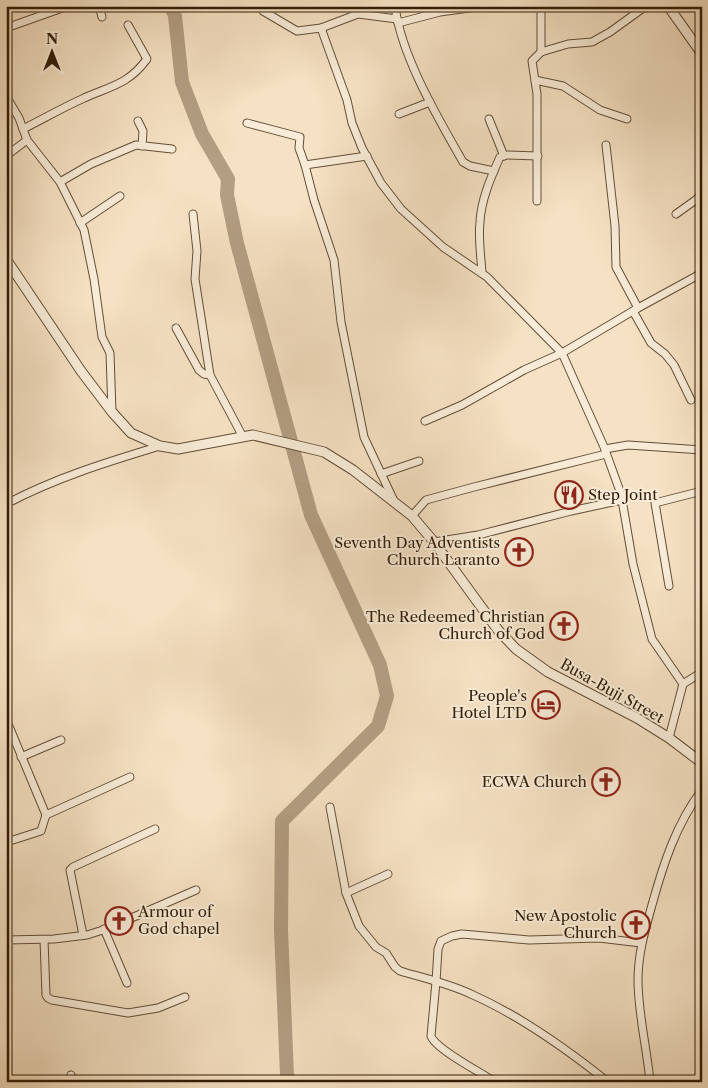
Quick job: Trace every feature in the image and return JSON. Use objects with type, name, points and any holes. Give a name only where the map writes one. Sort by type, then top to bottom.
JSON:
[{"type":"street","points":[[99,6],[102,17]]},
{"type":"street","points":[[260,6],[263,11],[298,31],[321,28],[358,14],[397,21],[440,12],[484,6]]},
{"type":"street","points":[[395,6],[397,21],[409,55],[430,102],[463,162],[470,166],[494,171]]},
{"type":"street","points":[[541,6],[541,52]]},
{"type":"street","points":[[537,201],[537,94],[532,61],[541,52],[568,44],[592,42],[610,32],[646,6]]},
{"type":"street","points":[[668,6],[702,54]]},
{"type":"street","points":[[6,28],[65,7]]},
{"type":"street","points":[[23,130],[83,98],[110,89],[137,73],[148,59],[128,25]]},
{"type":"street","points":[[321,28],[348,100],[352,123],[366,156],[381,183],[401,209],[443,247],[482,274],[562,352],[606,452],[622,500],[632,564],[652,639],[683,684]]},
{"type":"street","points":[[535,80],[563,86],[600,110],[627,119]]},
{"type":"street","points":[[6,96],[19,118],[27,140],[60,182],[84,230],[94,279],[102,337],[110,353],[112,412]]},
{"type":"street","points":[[399,114],[430,102]]},
{"type":"street","points":[[489,119],[504,156]]},
{"type":"street","points":[[138,121],[143,131],[142,146]]},
{"type":"street","points":[[247,123],[300,137],[299,148],[334,260],[341,322],[364,437],[394,501]]},
{"type":"street","points":[[6,156],[27,140]]},
{"type":"street","points":[[60,182],[136,145],[172,149]]},
{"type":"street","points":[[606,146],[615,226],[616,267],[652,343],[674,365],[691,400]]},
{"type":"street","points":[[482,274],[479,223],[481,208],[500,157],[507,155],[538,156]]},
{"type":"street","points":[[305,165],[366,156]]},
{"type":"street","points":[[676,214],[697,199],[702,192]]},
{"type":"street","points":[[80,223],[120,196]]},
{"type":"street","points":[[697,199],[702,210]]},
{"type":"street","points":[[193,214],[197,251],[195,279],[210,375],[243,437]]},
{"type":"street","name":"Busa-Buji Street","points":[[6,260],[81,371],[112,412],[131,433],[160,446],[185,448],[253,435],[324,452],[353,470],[412,516],[434,542],[492,623],[516,649],[548,672],[637,718],[669,738],[702,763]]},
{"type":"street","points":[[425,421],[462,405],[524,370],[562,352],[702,273]]},
{"type":"street","points":[[176,328],[199,370],[204,374],[210,375]]},
{"type":"street","points":[[412,516],[426,500],[606,452],[628,444],[702,450]]},
{"type":"street","points":[[6,504],[27,493],[83,470],[160,446]]},
{"type":"street","points":[[381,474],[419,461]]},
{"type":"street","points":[[669,586],[655,503],[702,491]]},
{"type":"street","points":[[434,542],[478,535],[622,500]]},
{"type":"street","points":[[669,738],[683,684],[702,672]]},
{"type":"street","points":[[6,719],[46,815],[41,831],[13,840]]},
{"type":"street","points":[[21,757],[61,740]]},
{"type":"street","points":[[46,815],[130,777]]},
{"type":"street","points":[[650,1082],[638,990],[638,963],[641,943],[667,856],[688,811],[702,790]]},
{"type":"street","points":[[330,807],[346,893],[359,926],[376,947],[386,953],[400,972],[473,994],[530,1026],[583,1062],[608,1082]]},
{"type":"street","points":[[83,935],[70,870],[155,829]]},
{"type":"street","points":[[346,893],[388,874]]},
{"type":"street","points":[[6,940],[44,940],[83,935],[104,929],[196,890]]},
{"type":"street","points":[[104,929],[127,983]]},
{"type":"street","points":[[495,1082],[447,1053],[432,1040],[438,949],[441,941],[462,934],[529,940],[599,938],[641,943]]},
{"type":"street","points":[[44,940],[46,995],[52,1000],[128,1013],[158,1008],[186,997]]},
{"type":"waterway","points":[[171,6],[175,16],[182,82],[202,134],[228,179],[227,195],[237,243],[311,515],[380,665],[387,696],[378,726],[282,821],[281,930],[287,1075],[290,1082]]},
{"type":"place","name":"Step Joint","points":[[569,495]]},
{"type":"place","name":"Seventh Day Adventists Church Laranto","points":[[519,552]]},
{"type":"place","name":"The Redeemed Christian Church of God","points":[[564,626]]},
{"type":"place","name":"People's Hotel LTD","points":[[546,705]]},
{"type":"place","name":"ECWA Church","points":[[606,782]]},
{"type":"place","name":"Armour of God chapel","points":[[119,921]]},
{"type":"place","name":"New Apostolic Church","points":[[636,925]]}]
